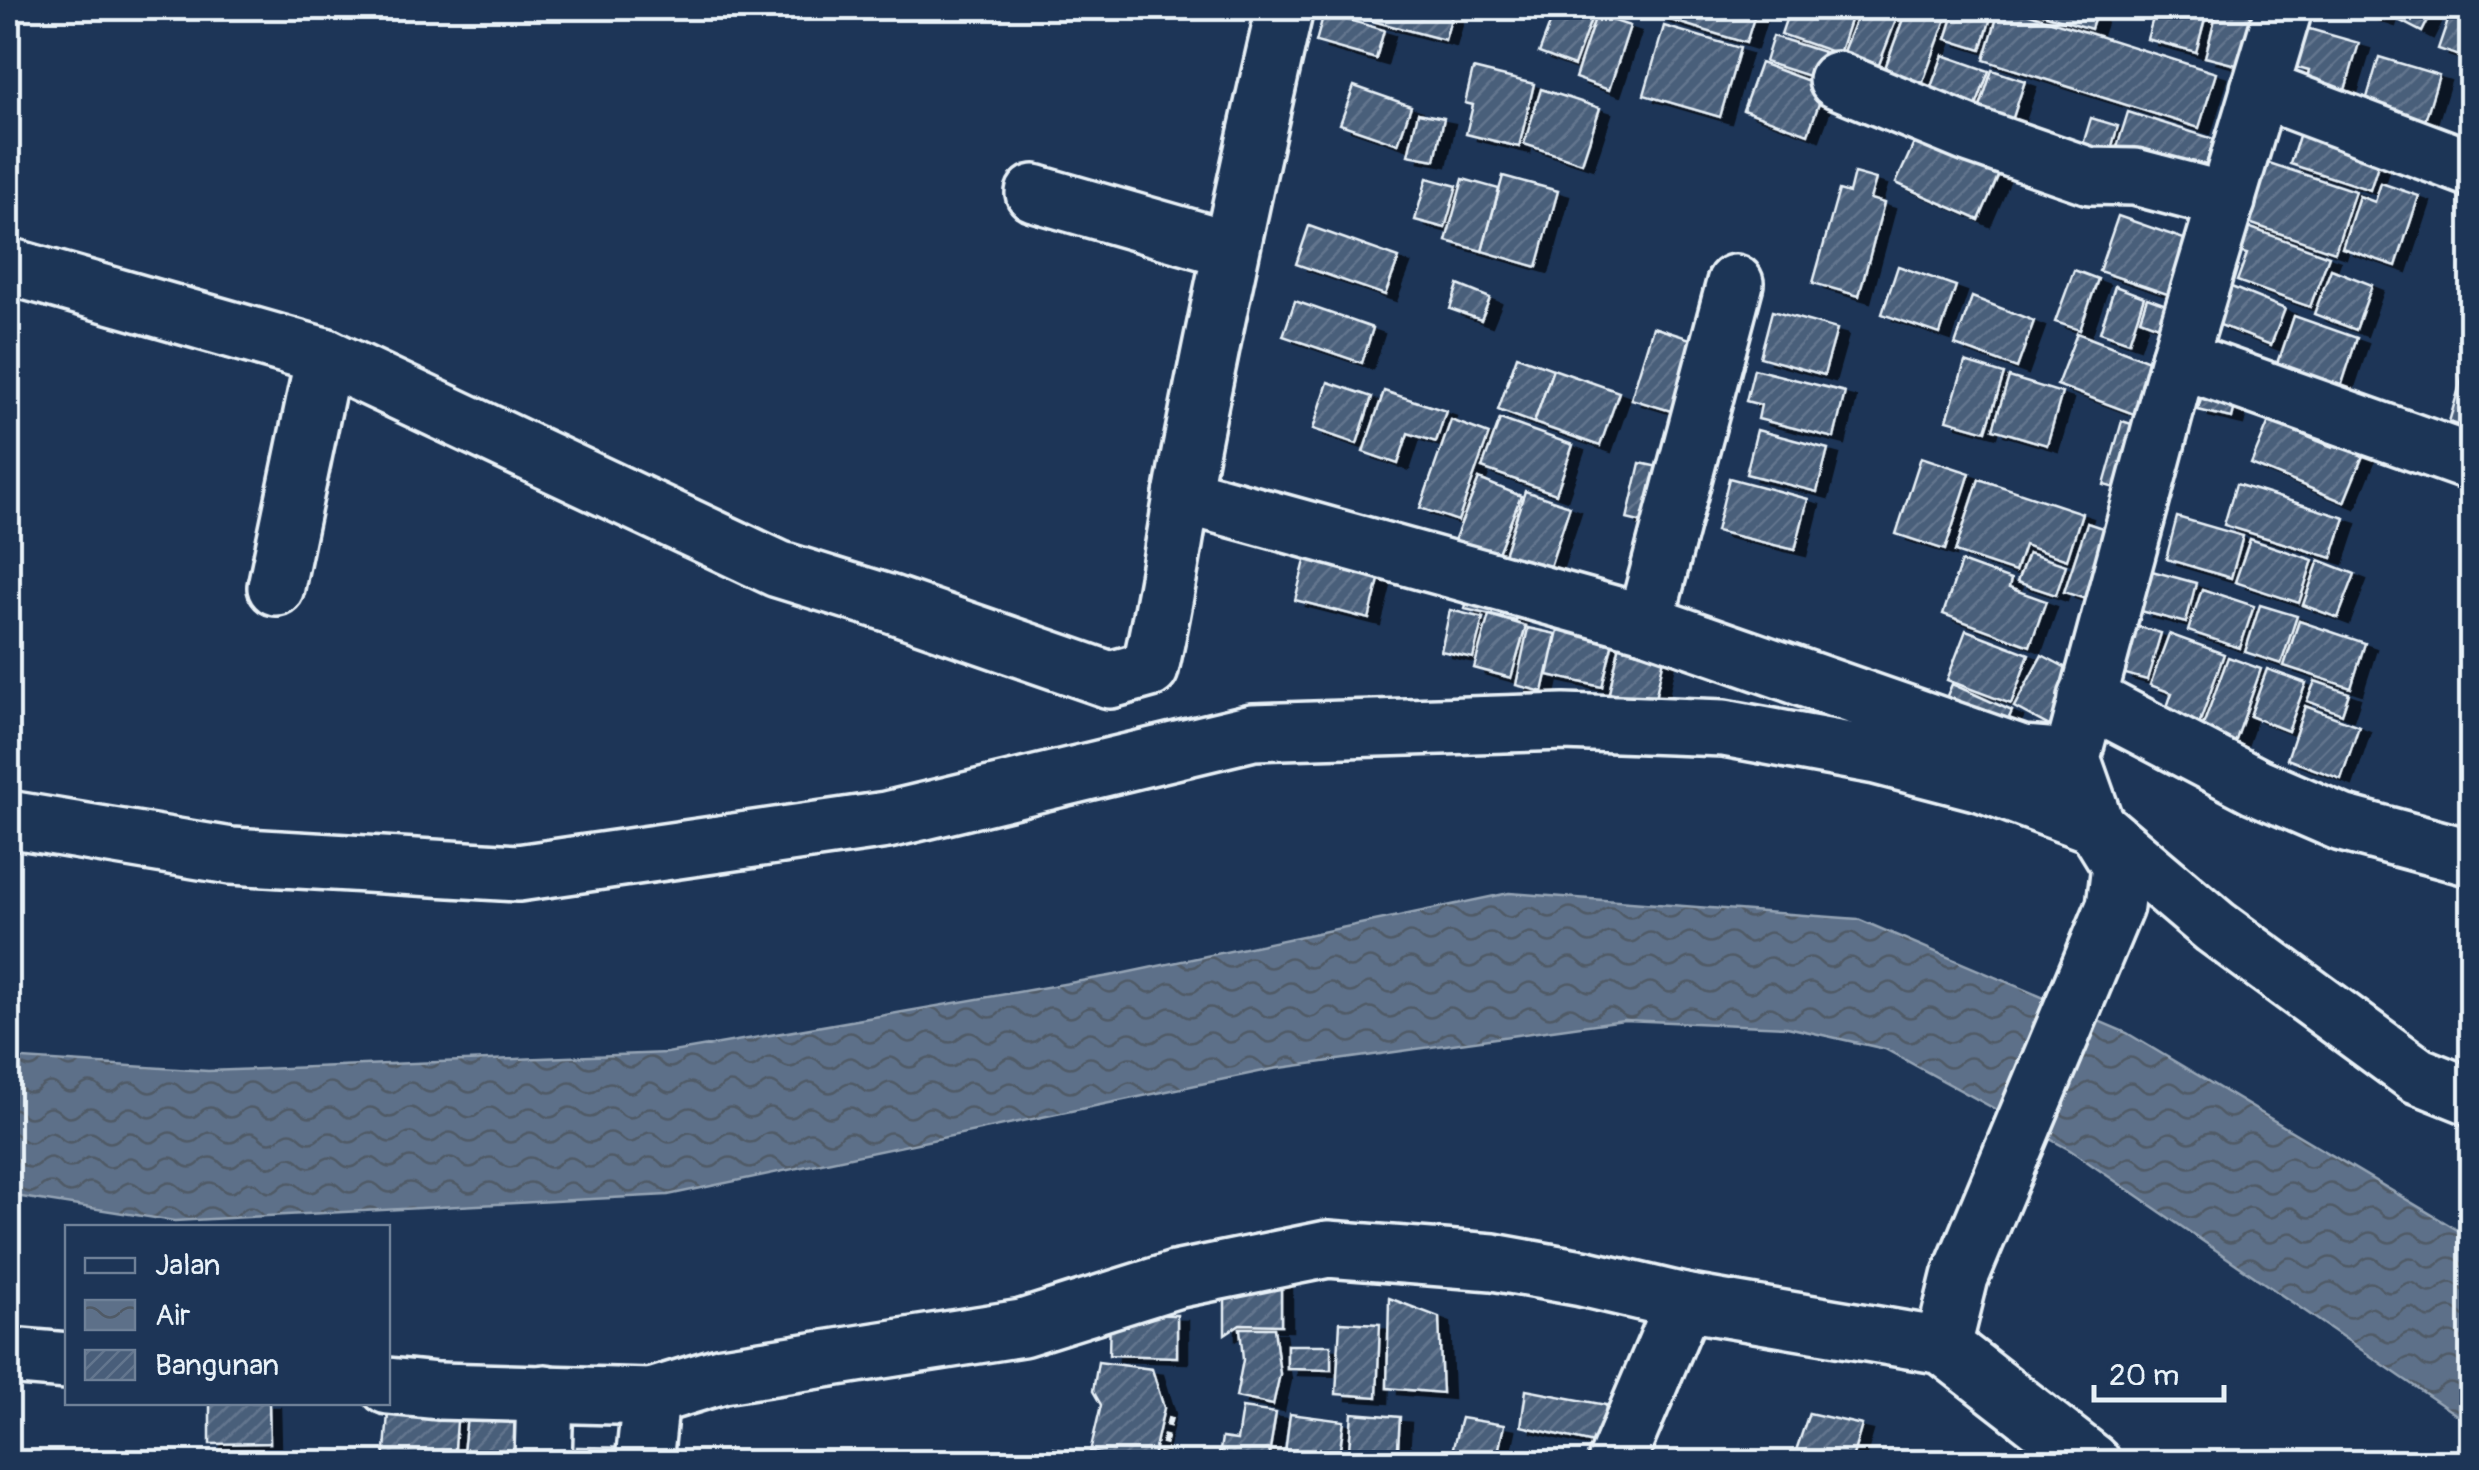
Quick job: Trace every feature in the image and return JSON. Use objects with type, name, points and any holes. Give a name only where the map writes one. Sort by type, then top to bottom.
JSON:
[{"type":"street","points":[[8,266],[324,356],[778,568],[1110,680],[1150,669],[1230,249],[1285,8]]},
{"type":"street","points":[[1943,1346],[1960,1278],[2115,906],[2120,865],[2096,826],[2072,758],[2180,360],[2284,8]]},
{"type":"street","points":[[1837,80],[1971,135],[2090,176],[2135,177],[2227,200]]},
{"type":"street","points":[[2259,89],[2472,169]]},
{"type":"street","points":[[1034,193],[1230,249]]},
{"type":"street","points":[[1646,624],[1736,283]]},
{"type":"street","points":[[276,587],[324,356]]},
{"type":"street","points":[[2180,360],[2472,463]]},
{"type":"street","points":[[1182,495],[1646,624],[2022,754],[2072,758]]},
{"type":"street","points":[[2087,698],[2256,786],[2342,823],[2472,858]]},
{"type":"street","points":[[8,819],[231,856],[518,873],[887,820],[1253,732],[1564,722],[1724,728],[1876,756],[1984,784],[2096,826],[2215,927],[2416,1076],[2472,1097]]},
{"type":"street","points":[[390,1386],[651,1397],[724,1375],[1022,1328],[1175,1280],[1328,1249],[1492,1262],[1684,1302],[1943,1346],[2092,1462]]},
{"type":"street","points":[[1616,1462],[1684,1302]]},
{"type":"street","points":[[8,1357],[65,1361]]},
{"type":"street","points":[[543,1462],[545,1393]]},
{"type":"street","points":[[644,1462],[651,1397]]},
{"type":"path","points":[[1159,1462],[1172,1410]]},
{"type":"water","points":[[1509,893],[1858,919],[2127,1033],[2471,1238],[2471,1425],[2070,1150],[1885,1049],[1787,1027],[1624,1020],[1273,1069],[668,1195],[174,1221],[8,1195],[8,1058],[208,1071],[667,1053],[1115,975]]},
{"type":"building","points":[[1368,8],[1454,8],[1445,40],[1365,19]]},
{"type":"building","points":[[1556,8],[1594,11],[1574,66],[1539,53]]},
{"type":"building","points":[[1660,8],[1757,8],[1746,43],[1657,16]]},
{"type":"building","points":[[1790,8],[1854,8],[1839,54],[1781,34]]},
{"type":"building","points":[[1860,8],[1900,10],[1875,75],[1839,62]]},
{"type":"building","points":[[1907,8],[1946,19],[1919,93],[1881,79]]},
{"type":"building","points":[[1956,8],[1994,8],[1981,50],[1946,39]]},
{"type":"building","points":[[2000,8],[2216,73],[2199,128],[1984,60]]},
{"type":"building","points":[[2024,8],[2098,8],[2091,29]]},
{"type":"building","points":[[2156,8],[2208,8],[2196,52],[2147,39]]},
{"type":"building","points":[[2218,8],[2265,8],[2248,68],[2205,57]]},
{"type":"building","points":[[2348,8],[2388,8],[2384,20]]},
{"type":"building","points":[[2393,8],[2434,8],[2422,32],[2389,15]]},
{"type":"building","points":[[2452,8],[2472,8],[2472,60],[2438,49]]},
{"type":"building","points":[[1324,13],[1384,30],[1376,59],[1316,42]]},
{"type":"building","points":[[1596,15],[1630,26],[1609,90],[1575,78]]},
{"type":"building","points":[[1664,26],[1740,48],[1720,117],[1644,95]]},
{"type":"building","points":[[2306,28],[2359,43],[2342,100],[2304,90],[2309,71],[2294,67]]},
{"type":"building","points":[[1773,36],[1833,55],[1824,81],[1765,62]]},
{"type":"building","points":[[1943,55],[1989,71],[1971,120],[1925,103]]},
{"type":"building","points":[[2379,57],[2439,75],[2420,137],[2361,118]]},
{"type":"building","points":[[1760,63],[1825,87],[1808,134],[1743,110]]},
{"type":"building","points":[[1473,69],[1534,84],[1519,147],[1466,134],[1473,105],[1465,103]]},
{"type":"building","points":[[1992,70],[2025,81],[2008,133],[1975,123]]},
{"type":"building","points":[[1354,86],[1411,106],[1398,144],[1340,124]]},
{"type":"building","points":[[1541,89],[1600,108],[1582,163],[1524,144]]},
{"type":"building","points":[[2472,100],[2472,151],[2455,145]]},
{"type":"building","points":[[2128,112],[2214,139],[2200,184],[2114,157]]},
{"type":"building","points":[[1418,113],[1444,118],[1435,160],[1408,155]]},
{"type":"building","points":[[2305,117],[2385,143],[2370,190],[2290,164]]},
{"type":"building","points":[[2091,118],[2118,126],[2108,159],[2081,151]]},
{"type":"building","points":[[1921,128],[1953,154],[1999,174],[1979,220],[1896,183]]},
{"type":"building","points":[[2266,162],[2355,191],[2335,252],[2246,222]]},
{"type":"building","points":[[1854,173],[1876,179],[1870,199],[1884,203],[1859,296],[1813,283],[1839,190],[1849,193]]},
{"type":"building","points":[[1503,176],[1558,191],[1537,267],[1482,251]]},
{"type":"building","points":[[1427,178],[1457,186],[1445,228],[1415,220]]},
{"type":"building","points":[[1463,179],[1499,189],[1482,251],[1446,241]]},
{"type":"building","points":[[2381,183],[2419,196],[2396,266],[2342,248],[2359,196],[2375,202]]},
{"type":"building","points":[[2118,216],[2201,245],[2182,299],[2099,271]]},
{"type":"building","points":[[1309,226],[1399,258],[1385,295],[1296,264]]},
{"type":"building","points":[[2248,227],[2329,256],[2310,307],[2237,281],[2247,254],[2239,252]]},
{"type":"building","points":[[1898,266],[1956,286],[1940,334],[1882,314]]},
{"type":"building","points":[[2331,269],[2372,285],[2356,330],[2314,314]]},
{"type":"building","points":[[2074,270],[2098,279],[2080,330],[2055,322]]},
{"type":"building","points":[[1458,285],[1490,298],[1481,320],[1450,309]]},
{"type":"building","points":[[2115,286],[2144,297],[2129,342],[2100,332]]},
{"type":"building","points":[[2229,286],[2285,309],[2271,345],[2215,323]]},
{"type":"building","points":[[1972,297],[2034,321],[2017,368],[1955,345]]},
{"type":"building","points":[[2147,298],[2180,310],[2172,331],[2140,319]]},
{"type":"building","points":[[1295,301],[1373,328],[1362,363],[1283,336]]},
{"type":"building","points":[[1772,311],[1837,329],[1824,375],[1760,357]]},
{"type":"building","points":[[2294,316],[2357,338],[2340,390],[2276,369]]},
{"type":"building","points":[[1653,327],[1703,343],[1681,414],[1631,399]]},
{"type":"building","points":[[2077,333],[2167,368],[2147,419],[2057,385]]},
{"type":"building","points":[[1517,356],[1553,369],[1534,423],[1498,410]]},
{"type":"building","points":[[1965,362],[2004,374],[1986,431],[1947,420]]},
{"type":"building","points":[[1553,369],[1619,392],[1600,446],[1534,423]]},
{"type":"building","points":[[1754,369],[1845,392],[1834,438],[1758,419],[1761,405],[1746,401]]},
{"type":"building","points":[[2464,371],[2472,373],[2472,429],[2449,422]]},
{"type":"building","points":[[2009,377],[2062,393],[2047,445],[1993,429]]},
{"type":"building","points":[[1328,382],[1372,397],[1357,444],[1313,429]]},
{"type":"building","points":[[2204,386],[2238,394],[2232,418],[2198,410]]},
{"type":"building","points":[[1384,391],[1446,411],[1436,442],[1408,433],[1398,464],[1363,452]]},
{"type":"building","points":[[1500,419],[1573,445],[1556,494],[1482,468]]},
{"type":"building","points":[[1451,420],[1489,434],[1458,521],[1420,508]]},
{"type":"building","points":[[2122,421],[2154,431],[2136,494],[2104,485]]},
{"type":"building","points":[[2269,421],[2333,447],[2340,429],[2369,441],[2344,502],[2251,464]]},
{"type":"building","points":[[1757,430],[1828,449],[1817,492],[1746,474]]},
{"type":"building","points":[[1921,457],[1970,473],[1945,550],[1896,534]]},
{"type":"building","points":[[1640,463],[1677,471],[1664,528],[1627,519]]},
{"type":"building","points":[[1729,478],[1808,499],[1795,550],[1716,531]]},
{"type":"building","points":[[1479,479],[1521,496],[1495,560],[1453,543]]},
{"type":"building","points":[[1979,479],[2082,513],[2067,560],[2024,545],[2015,572],[1955,552]]},
{"type":"building","points":[[2236,484],[2345,518],[2332,558],[2224,525]]},
{"type":"building","points":[[1525,491],[1570,506],[1544,585],[1499,570]]},
{"type":"building","points":[[2177,517],[2243,536],[2231,578],[2166,559]]},
{"type":"building","points":[[2087,523],[2127,536],[2104,605],[2064,592]]},
{"type":"building","points":[[2250,539],[2313,560],[2299,603],[2235,582]]},
{"type":"building","points":[[1308,549],[1382,568],[1369,619],[1295,600]]},
{"type":"building","points":[[2028,553],[2066,565],[2056,595],[2017,582]]},
{"type":"building","points":[[2319,560],[2355,574],[2338,618],[2303,605]]},
{"type":"building","points":[[1961,562],[2011,580],[2009,588],[2046,601],[2030,646],[1943,614]]},
{"type":"building","points":[[2152,571],[2196,583],[2186,623],[2141,611]]},
{"type":"building","points":[[2202,589],[2254,606],[2240,648],[2188,631]]},
{"type":"building","points":[[1469,590],[1520,602],[1516,621],[1465,609]]},
{"type":"building","points":[[2260,605],[2297,616],[2281,664],[2245,652]]},
{"type":"building","points":[[1450,610],[1483,618],[1473,658],[1441,651]]},
{"type":"building","points":[[1489,615],[1526,626],[1511,678],[1474,668]]},
{"type":"building","points":[[1560,621],[1615,633],[1602,687],[1548,675]]},
{"type":"building","points":[[2299,621],[2365,643],[2351,688],[2284,666]]},
{"type":"building","points":[[2136,626],[2161,633],[2147,680],[2122,673]]},
{"type":"building","points":[[1528,628],[1556,634],[1543,692],[1516,685]]},
{"type":"building","points":[[1966,630],[2029,654],[2011,704],[1947,680]]},
{"type":"building","points":[[2169,634],[2224,654],[2197,730],[2163,718],[2172,693],[2150,685]]},
{"type":"building","points":[[1622,635],[1667,645],[1654,703],[1609,693]]},
{"type":"building","points":[[2042,655],[2087,679],[2059,731],[2014,707]]},
{"type":"building","points":[[2228,657],[2261,669],[2235,743],[2201,731]]},
{"type":"building","points":[[2267,669],[2306,683],[2288,731],[2250,716]]},
{"type":"building","points":[[2315,681],[2349,693],[2342,714],[2307,701]]},
{"type":"building","points":[[1952,684],[2012,711],[2001,736],[1941,710]]},
{"type":"building","points":[[2305,706],[2359,726],[2341,779],[2287,759]]},
{"type":"building","points":[[1225,1281],[1281,1282],[1281,1325],[1240,1324],[1225,1334]]},
{"type":"building","points":[[1389,1298],[1439,1317],[1442,1393],[1387,1388]]},
{"type":"building","points":[[1110,1314],[1177,1315],[1177,1357],[1109,1355]]},
{"type":"building","points":[[1340,1322],[1380,1324],[1377,1397],[1336,1394]]},
{"type":"building","points":[[1240,1328],[1274,1328],[1280,1374],[1273,1405],[1236,1397],[1243,1360]]},
{"type":"building","points":[[1287,1345],[1331,1345],[1331,1370],[1287,1369]]},
{"type":"building","points":[[1098,1362],[1152,1369],[1164,1408],[1152,1462],[1090,1452],[1101,1405],[1093,1391]]},
{"type":"building","points":[[1526,1390],[1606,1405],[1602,1445],[1521,1426]]},
{"type":"building","points":[[390,1402],[458,1408],[454,1462],[384,1462]]},
{"type":"building","points":[[210,1405],[269,1405],[270,1443],[210,1444]]},
{"type":"building","points":[[468,1407],[538,1413],[534,1462],[462,1462]]},
{"type":"building","points":[[1242,1408],[1276,1413],[1269,1455],[1278,1456],[1277,1462],[1218,1462],[1222,1438],[1237,1440]]},
{"type":"building","points":[[1352,1413],[1400,1417],[1397,1462],[1348,1462]]},
{"type":"building","points":[[1809,1413],[1862,1425],[1851,1462],[1792,1462]]},
{"type":"building","points":[[1290,1414],[1344,1421],[1338,1462],[1284,1460]]},
{"type":"building","points":[[1461,1418],[1504,1425],[1496,1462],[1449,1462]]},
{"type":"building","points":[[577,1447],[641,1448],[640,1462],[577,1462]]},
{"type":"building","points":[[1053,1448],[1120,1462],[1050,1462]]},
{"type":"building","points":[[1679,1450],[1718,1462],[1673,1462]]}]
